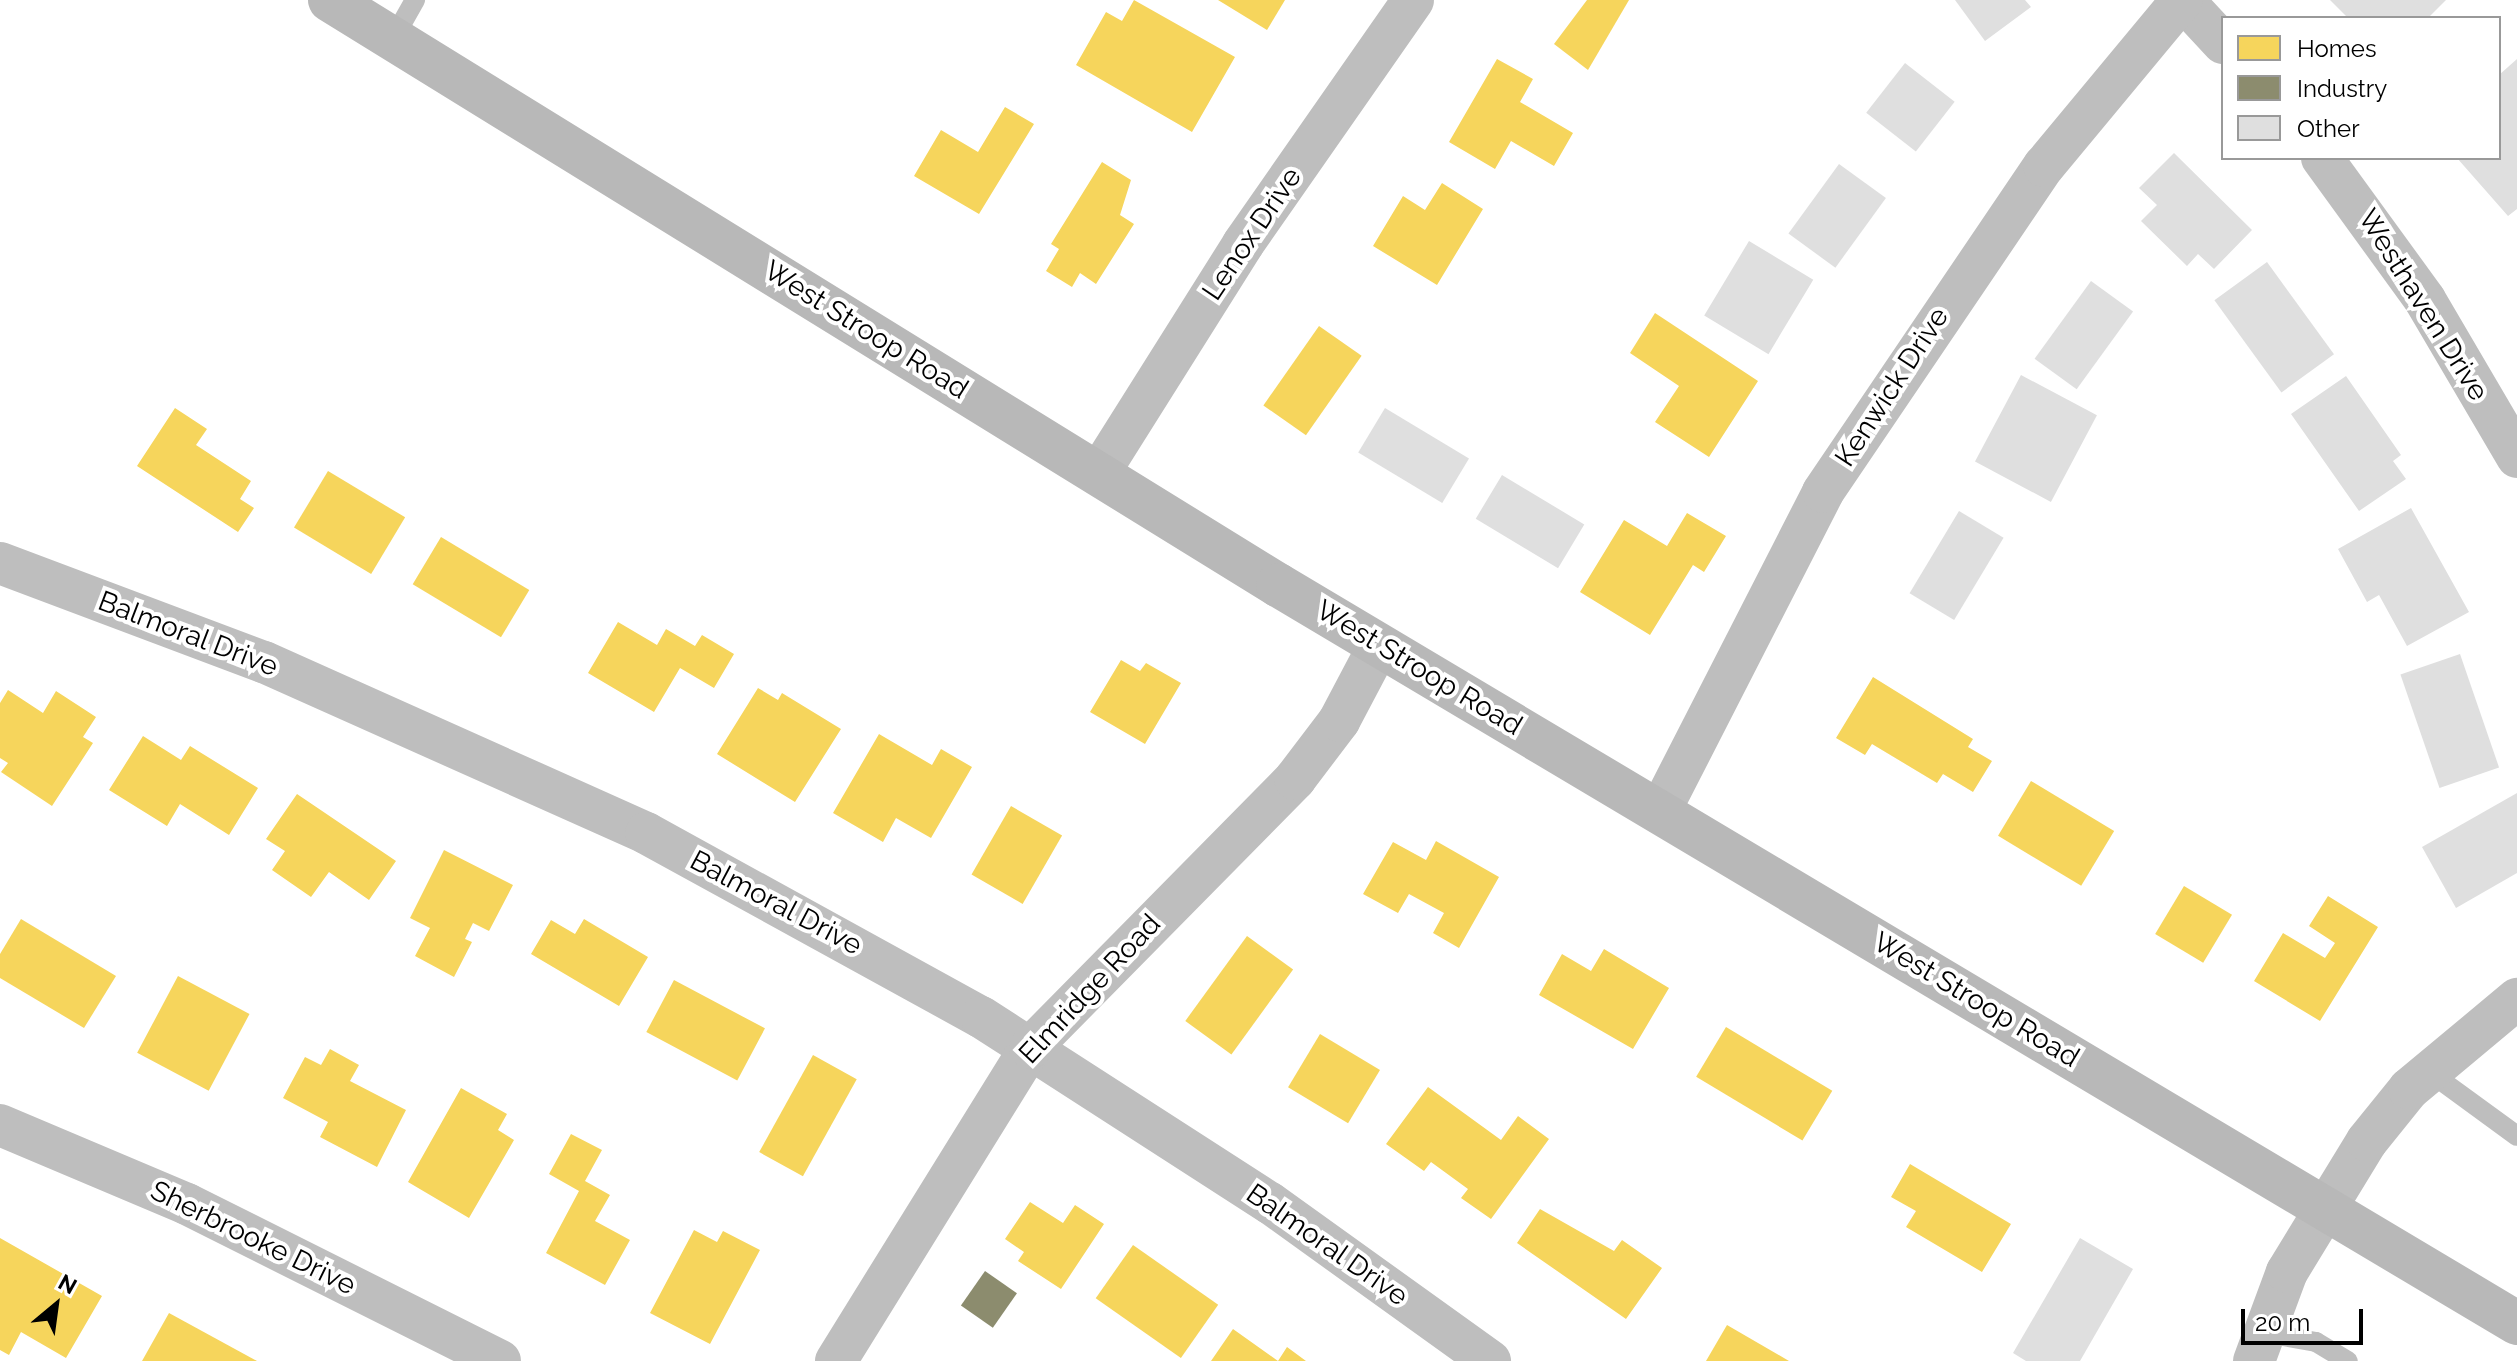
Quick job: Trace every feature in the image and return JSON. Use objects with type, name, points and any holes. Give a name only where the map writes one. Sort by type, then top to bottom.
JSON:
[{"type":"main road","name":"West Stroop Road","points":[[330,0],[1379,645],[2517,1323]]},
{"type":"street","name":"Lenox Drive","points":[[1099,473],[1243,244],[1413,0]]},
{"type":"street","points":[[2182,0],[2221,41]]},
{"type":"street","name":"Kenwick Drive","points":[[1660,811],[1839,467],[2044,166],[2182,0]]},
{"type":"street","name":"Westhaven Drive","points":[[2323,160],[2425,300],[2517,457]]},
{"type":"street","name":"Balmoral Drive","points":[[0,563],[264,662],[495,761],[820,926],[1030,1048],[1270,1203],[1490,1361]]},
{"type":"street","name":"Elmridge Road","points":[[836,1361],[1030,1048],[1295,779],[1339,721],[1379,645]]},
{"type":"street","points":[[2258,1347],[2287,1272],[2367,1141],[2428,1071],[2517,999]]},
{"type":"street","name":"Sherbrooke Drive","points":[[0,1125],[187,1204],[500,1361]]},
{"type":"lane","points":[[393,39],[415,0]]},
{"type":"lane","points":[[2428,1071],[2517,1136]]},
{"type":"lane","points":[[2258,1347],[2316,1342],[2348,1361]]},
{"type":"building: Homes","points":[[1134,0],[1235,57],[1192,132],[1076,65],[1106,12],[1122,21]]},
{"type":"building: Homes","points":[[1218,0],[1285,0],[1267,30]]},
{"type":"building: Homes","points":[[1587,0],[1629,0],[1588,70],[1554,44]]},
{"type":"building: Homes","points":[[1497,59],[1533,79],[1520,102],[1573,133],[1554,166],[1511,141],[1495,169],[1449,142]]},
{"type":"building: Homes","points":[[1005,107],[1034,124],[979,214],[914,176],[941,130],[978,152]]},
{"type":"building: Homes","points":[[1102,162],[1131,180],[1120,215],[1134,224],[1096,284],[1080,273],[1072,287],[1046,271],[1059,249],[1051,244]]},
{"type":"building: Homes","points":[[1442,183],[1483,209],[1437,285],[1373,246],[1403,196],[1425,210]]},
{"type":"building: Homes","points":[[1655,313],[1758,381],[1709,457],[1655,422],[1679,386],[1630,353]]},
{"type":"building: Homes","points":[[1319,326],[1362,356],[1306,435],[1263,405]]},
{"type":"building: Homes","points":[[175,408],[207,429],[196,445],[251,481],[240,499],[254,508],[238,532],[137,466]]},
{"type":"building: Homes","points":[[328,471],[405,517],[371,574],[294,528]]},
{"type":"building: Homes","points":[[1687,513],[1726,536],[1704,572],[1693,565],[1650,635],[1580,592],[1624,520],[1667,546]]},
{"type":"building: Homes","points":[[441,537],[529,590],[501,637],[413,584]]},
{"type":"building: Homes","points":[[618,622],[657,645],[666,629],[695,646],[702,635],[734,654],[714,688],[680,668],[654,712],[588,673]]},
{"type":"building: Homes","points":[[1121,660],[1140,671],[1146,663],[1181,683],[1145,744],[1090,712]]},
{"type":"building: Homes","points":[[1873,677],[1973,739],[1968,747],[1992,761],[1973,792],[1943,774],[1937,783],[1872,744],[1865,755],[1836,738]]},
{"type":"building: Homes","points":[[758,688],[778,700],[782,693],[841,729],[795,802],[717,754]]},
{"type":"building: Homes","points":[[8,690],[43,713],[56,691],[96,717],[83,737],[93,743],[52,806],[1,772],[8,763],[0,758],[0,703]]},
{"type":"building: Homes","points":[[879,734],[932,765],[941,749],[972,767],[931,838],[896,818],[883,842],[833,813]]},
{"type":"building: Homes","points":[[143,736],[181,760],[190,746],[258,788],[229,835],[180,804],[167,826],[109,790]]},
{"type":"building: Homes","points":[[2031,781],[2114,831],[2081,886],[1998,836]]},
{"type":"building: Homes","points":[[297,794],[396,861],[369,900],[329,872],[311,897],[272,870],[285,851],[266,839]]},
{"type":"building: Homes","points":[[1011,806],[1062,836],[1023,904],[972,874]]},
{"type":"building: Homes","points":[[1436,841],[1499,877],[1459,948],[1433,933],[1444,913],[1409,894],[1398,913],[1363,894],[1393,842],[1426,860]]},
{"type":"building: Homes","points":[[444,850],[513,885],[489,931],[473,923],[465,939],[472,942],[454,977],[415,956],[430,928],[410,918]]},
{"type":"building: Homes","points":[[2184,886],[2232,915],[2203,963],[2155,934]]},
{"type":"building: Homes","points":[[2328,896],[2378,927],[2320,1021],[2254,981],[2283,933],[2325,958],[2335,943],[2309,926]]},
{"type":"building: Homes","points":[[21,919],[116,976],[84,1028],[0,978],[0,954]]},
{"type":"building: Homes","points":[[584,919],[648,957],[619,1006],[531,954],[551,920],[575,934]]},
{"type":"building: Homes","points":[[1247,936],[1293,970],[1231,1054],[1185,1021]]},
{"type":"building: Homes","points":[[1604,949],[1669,988],[1633,1049],[1539,995],[1562,954],[1591,971]]},
{"type":"building: Homes","points":[[178,976],[250,1014],[209,1091],[137,1053]]},
{"type":"building: Homes","points":[[674,980],[765,1028],[737,1080],[646,1032]]},
{"type":"building: Homes","points":[[1726,1027],[1832,1091],[1802,1141],[1696,1077]]},
{"type":"building: Homes","points":[[1320,1034],[1380,1070],[1348,1123],[1288,1087]]},
{"type":"building: Homes","points":[[330,1049],[359,1065],[350,1081],[406,1110],[377,1167],[320,1137],[328,1122],[283,1098],[305,1057],[321,1065]]},
{"type":"building: Homes","points":[[813,1055],[857,1079],[803,1176],[759,1152]]},
{"type":"building: Homes","points":[[1428,1087],[1501,1140],[1518,1116],[1549,1139],[1491,1219],[1461,1198],[1468,1189],[1431,1162],[1424,1171],[1386,1144]]},
{"type":"building: Homes","points":[[461,1088],[507,1114],[498,1130],[514,1140],[469,1218],[408,1182]]},
{"type":"building: Homes","points":[[571,1134],[602,1150],[585,1181],[610,1195],[595,1221],[630,1240],[605,1285],[546,1253],[579,1191],[549,1174]]},
{"type":"building: Homes","points":[[1910,1164],[2011,1224],[1982,1272],[1906,1227],[1916,1211],[1891,1197]]},
{"type":"building: Homes","points":[[1030,1202],[1063,1223],[1075,1205],[1104,1224],[1061,1289],[1018,1261],[1024,1252],[1005,1239]]},
{"type":"building: Homes","points":[[1540,1209],[1614,1251],[1622,1240],[1662,1268],[1626,1319],[1517,1243]]},
{"type":"building: Homes","points":[[694,1230],[717,1242],[723,1231],[760,1250],[710,1344],[650,1313]]},
{"type":"building: Homes","points":[[0,1238],[102,1296],[66,1358],[21,1332],[9,1355],[0,1350]]},
{"type":"building: Homes","points":[[1133,1245],[1218,1305],[1181,1358],[1096,1298]]},
{"type":"building: Homes","points":[[169,1313],[257,1361],[142,1361]]},
{"type":"building: Homes","points":[[1727,1325],[1789,1361],[1706,1361]]},
{"type":"building: Homes","points":[[1233,1329],[1278,1361],[1211,1361]]},
{"type":"building: Homes","points":[[1287,1347],[1306,1361],[1278,1361]]},
{"type":"building: Industry","points":[[985,1271],[1017,1293],[993,1328],[961,1305]]},
{"type":"building: Other","points":[[1955,0],[2025,0],[2031,7],[1985,41]]},
{"type":"building: Other","points":[[2330,0],[2446,0],[2430,16],[2346,16]]},
{"type":"building: Other","points":[[2517,59],[2517,209],[2508,216],[2459,160],[2501,160],[2501,73]]},
{"type":"building: Other","points":[[1905,63],[1955,102],[1916,151],[1866,113]]},
{"type":"building: Other","points":[[2174,153],[2252,230],[2214,269],[2198,254],[2187,266],[2141,221],[2157,205],[2139,188]]},
{"type":"building: Other","points":[[1839,164],[1886,198],[1835,268],[1788,234]]},
{"type":"building: Other","points":[[1749,241],[1813,280],[1768,354],[1704,316]]},
{"type":"building: Other","points":[[2267,262],[2334,354],[2281,392],[2214,300]]},
{"type":"building: Other","points":[[2091,281],[2133,312],[2077,389],[2035,359]]},
{"type":"building: Other","points":[[2021,375],[2097,415],[2051,502],[1975,462]]},
{"type":"building: Other","points":[[2346,376],[2401,455],[2393,461],[2406,479],[2359,511],[2291,414]]},
{"type":"building: Other","points":[[1385,408],[1469,458],[1442,503],[1358,453]]},
{"type":"building: Other","points":[[1502,475],[1584,524],[1558,568],[1476,519]]},
{"type":"building: Other","points":[[2411,508],[2469,612],[2407,646],[2379,595],[2367,602],[2338,549]]},
{"type":"building: Other","points":[[1959,511],[2004,538],[1954,620],[1910,593]]},
{"type":"building: Other","points":[[2460,654],[2499,767],[2440,788],[2400,675]]},
{"type":"building: Other","points":[[2517,793],[2517,873],[2456,908],[2422,847]]},
{"type":"building: Other","points":[[2080,1238],[2133,1269],[2080,1361],[2026,1361],[2013,1353]]}]
